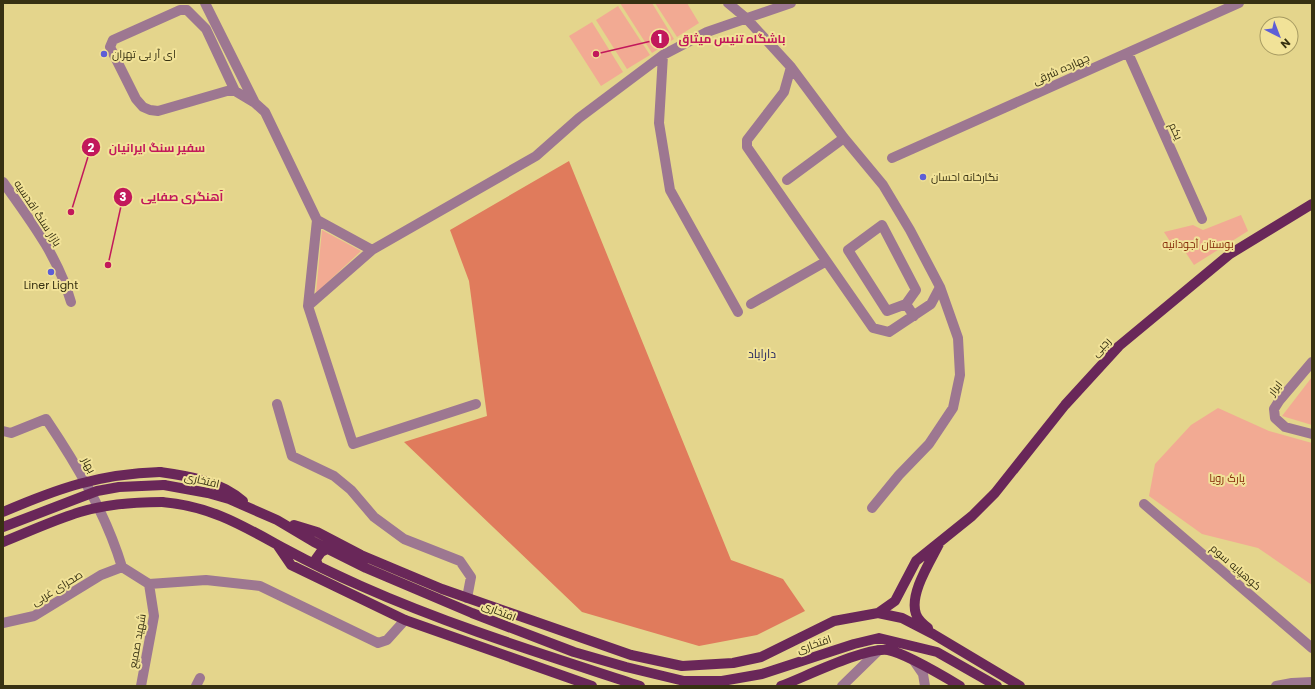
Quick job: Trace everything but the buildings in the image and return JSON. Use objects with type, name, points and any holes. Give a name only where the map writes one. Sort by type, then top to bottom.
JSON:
[{"type":"main road","name":"رجبی","points":[[878,613],[895,601],[916,561],[972,516],[995,493],[1065,405],[1119,346],[1230,254],[1312,204]]},
{"type":"main road","points":[[3,512],[51,491],[93,479],[127,473],[160,472],[194,477],[225,489],[252,508]]},
{"type":"main road","name":"افتخاری","points":[[3,527],[97,491],[126,486],[164,485],[208,493],[252,508],[277,520],[327,549],[373,571],[520,632],[574,652],[684,680],[722,681],[762,674],[854,644],[879,638],[937,652],[997,686]]},
{"type":"main road","points":[[3,542],[80,512],[110,505],[134,502],[162,502],[209,510],[228,518],[318,566],[362,586],[472,630],[640,686]]},
{"type":"main road","points":[[277,520],[317,532],[361,555],[467,598],[632,655],[682,666],[732,663],[761,657],[834,621],[878,613],[902,618],[933,634],[1020,686]]},
{"type":"main road","name":"رجبی","points":[[933,634],[918,619],[915,612],[915,601],[920,584],[940,542]]},
{"type":"main road","points":[[276,544],[291,565],[405,620],[592,686]]},
{"type":"main road","points":[[318,566],[316,559],[321,552],[327,549]]},
{"type":"main road","points":[[780,686],[842,661],[880,650],[889,650],[914,661],[953,685]]},
{"type":"street","points":[[205,3],[255,103]]},
{"type":"street","points":[[728,3],[746,18],[791,67],[844,138],[883,185],[910,230],[940,287],[958,338],[960,375],[953,408],[929,444],[899,475],[872,508]]},
{"type":"street","points":[[308,306],[372,250],[536,156],[579,118],[663,55],[706,32],[791,3]]},
{"type":"street","name":"چهارده شرقی","points":[[892,158],[1239,3]]},
{"type":"street","points":[[235,92],[206,29],[187,10],[180,10],[113,40],[110,43],[110,47],[136,100],[150,110],[158,111],[227,90],[235,92],[255,103],[266,112],[317,220],[308,306],[353,444],[476,404]]},
{"type":"street","name":"یکم","points":[[1128,52],[1202,219]]},
{"type":"street","points":[[663,55],[659,123],[670,190],[738,312]]},
{"type":"street","points":[[791,67],[784,92],[746,143],[747,147],[825,262],[873,328],[889,332],[931,304],[940,287]]},
{"type":"street","points":[[787,180],[844,138]]},
{"type":"street","name":"بازار سنگ اقدسیه","points":[[3,182],[41,235],[64,279],[71,302]]},
{"type":"street","points":[[317,220],[372,250]]},
{"type":"street","points":[[882,225],[916,290],[906,304],[887,311],[848,250],[882,225]]},
{"type":"street","points":[[751,304],[825,262]]},
{"type":"street","points":[[906,304],[914,316]]},
{"type":"street","name":"ابرار","points":[[1312,362],[1274,409],[1275,418],[1285,427],[1312,434]]},
{"type":"street","points":[[277,404],[292,456],[334,476],[351,490],[374,517],[404,539],[460,561],[471,577],[467,598]]},
{"type":"street","name":"بهار","points":[[3,431],[11,433],[46,419],[68,450],[105,520],[122,567]]},
{"type":"street","name":"کوهپایه سوم","points":[[1144,504],[1312,648]]},
{"type":"street","points":[[122,567],[149,584],[206,580],[260,586],[378,643],[387,640],[405,620]]},
{"type":"street","name":"صحرای غربی","points":[[3,623],[34,616],[101,575],[122,567]]},
{"type":"street","name":"شهید صمیع","points":[[141,686],[154,616],[149,584]]},
{"type":"street","points":[[842,686],[880,650]]},
{"type":"street","points":[[914,661],[923,674],[925,686]]},
{"type":"street","points":[[1276,686],[1292,683],[1312,682]]},
{"type":"green space","points":[[620,3],[652,3],[674,39],[652,53]]},
{"type":"green space","points":[[655,3],[687,3],[699,23],[677,37]]},
{"type":"green space","points":[[618,6],[650,55],[627,69],[596,20]]},
{"type":"green space","points":[[592,22],[623,72],[601,86],[569,36]]},
{"type":"green space","name":"بوستان آجودانیه","points":[[1241,215],[1248,231],[1194,265],[1184,250],[1171,243],[1164,232],[1193,225],[1203,230]]},
{"type":"green space","points":[[322,230],[361,251],[316,293]]},
{"type":"green space","points":[[1312,377],[1312,425],[1282,416]]},
{"type":"green space","name":"پارک رویا","points":[[1218,408],[1269,431],[1312,443],[1312,585],[1258,548],[1202,534],[1149,496],[1155,464],[1191,425]]},
{"type":"shaded area","points":[[569,161],[731,560],[783,579],[805,611],[757,635],[699,646],[582,612],[404,442],[487,416],[469,281],[450,230]]},
{"type":"place","name":"ای آر بی تهران","points":[[104,54]]},
{"type":"place","name":"باشگاه تنيس ميثاق","points":[[596,54]]},
{"type":"place","name":"نگارخانه احسان","points":[[923,177]]},
{"type":"place","name":"سفیر سنگ ایرانیان","points":[[71,212]]},
{"type":"place","name":"آهنگری صفایی","points":[[108,265]]},
{"type":"place","name":"Liner Light","points":[[51,272]]},
{"type":"district","name":"داراباد","points":[[762,353]]}]
